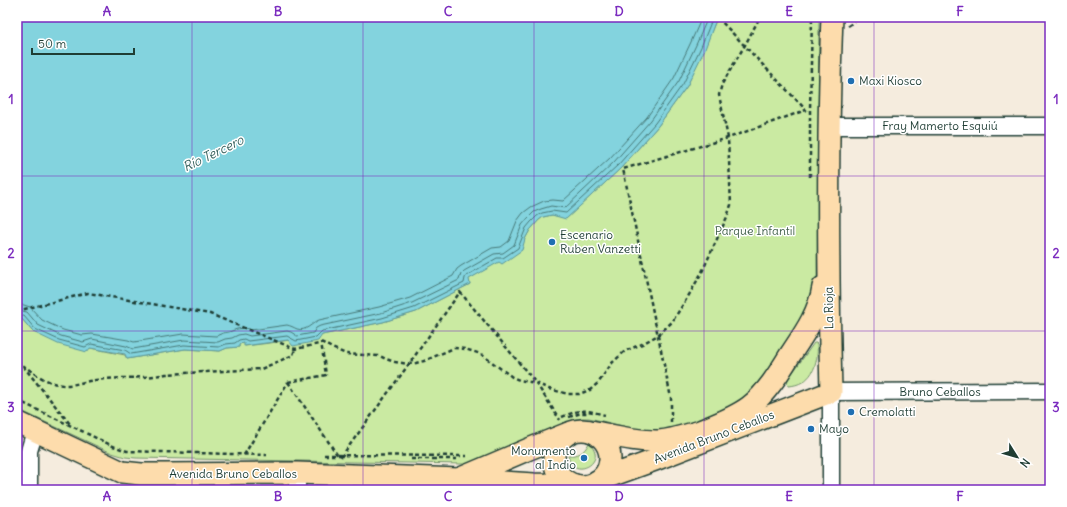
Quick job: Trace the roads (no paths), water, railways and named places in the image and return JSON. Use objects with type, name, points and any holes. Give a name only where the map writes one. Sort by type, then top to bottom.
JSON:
[{"type":"main road","name":"La Rioja","points":[[831,392],[828,259],[832,17]]},
{"type":"main road","name":"Avenida Bruno Ceballos","points":[[590,431],[649,440],[670,439],[715,425],[733,417],[749,406],[758,399],[771,384],[804,334],[817,310],[828,259]]},
{"type":"main road","name":"Avenida Bruno Ceballos","points":[[600,481],[831,392]]},
{"type":"main road","name":"Avenida Bruno Ceballos","points":[[459,479],[529,449],[560,423]]},
{"type":"main road","points":[[560,423],[574,431],[590,431],[602,438],[606,444],[609,451],[608,466],[600,481],[583,485],[566,484],[556,470],[554,464],[560,423]]},
{"type":"main road","name":"Avenida Bruno Ceballos","points":[[26,426],[122,472],[297,482],[459,479],[534,484],[566,484]]},
{"type":"street","name":"Fray Mamerto Esquiú","points":[[829,126],[1050,126]]},
{"type":"street","name":"Bruno Ceballos","points":[[831,392],[1050,391]]},
{"type":"street","name":"La Rioja","points":[[831,392],[831,490]]},
{"type":"street","points":[[26,426],[29,451],[29,490]]},
{"type":"water","name":"Río Tercero","points":[[17,17],[717,17],[705,49],[687,86],[658,126],[621,168],[566,219],[552,215],[543,217],[539,220],[530,230],[525,239],[522,250],[502,264],[499,262],[469,279],[470,284],[416,312],[383,322],[322,335],[318,341],[293,346],[288,340],[244,346],[244,343],[239,344],[239,347],[227,348],[220,351],[185,349],[127,359],[125,354],[90,348],[87,352],[58,344],[33,332],[22,319],[17,320]]},
{"type":"place","name":"Maxi Kiosco","points":[[851,81]]},
{"type":"place","name":"Escenario Ruben Vanzetti","points":[[552,242]]},
{"type":"place","name":"Cremolatti","points":[[851,412]]},
{"type":"place","name":"Mayo","points":[[811,429]]},
{"type":"place","name":"Monumento al Indio","points":[[584,458]]},
{"type":"park label","name":"Parque Infantil","points":[[755,231]]}]
